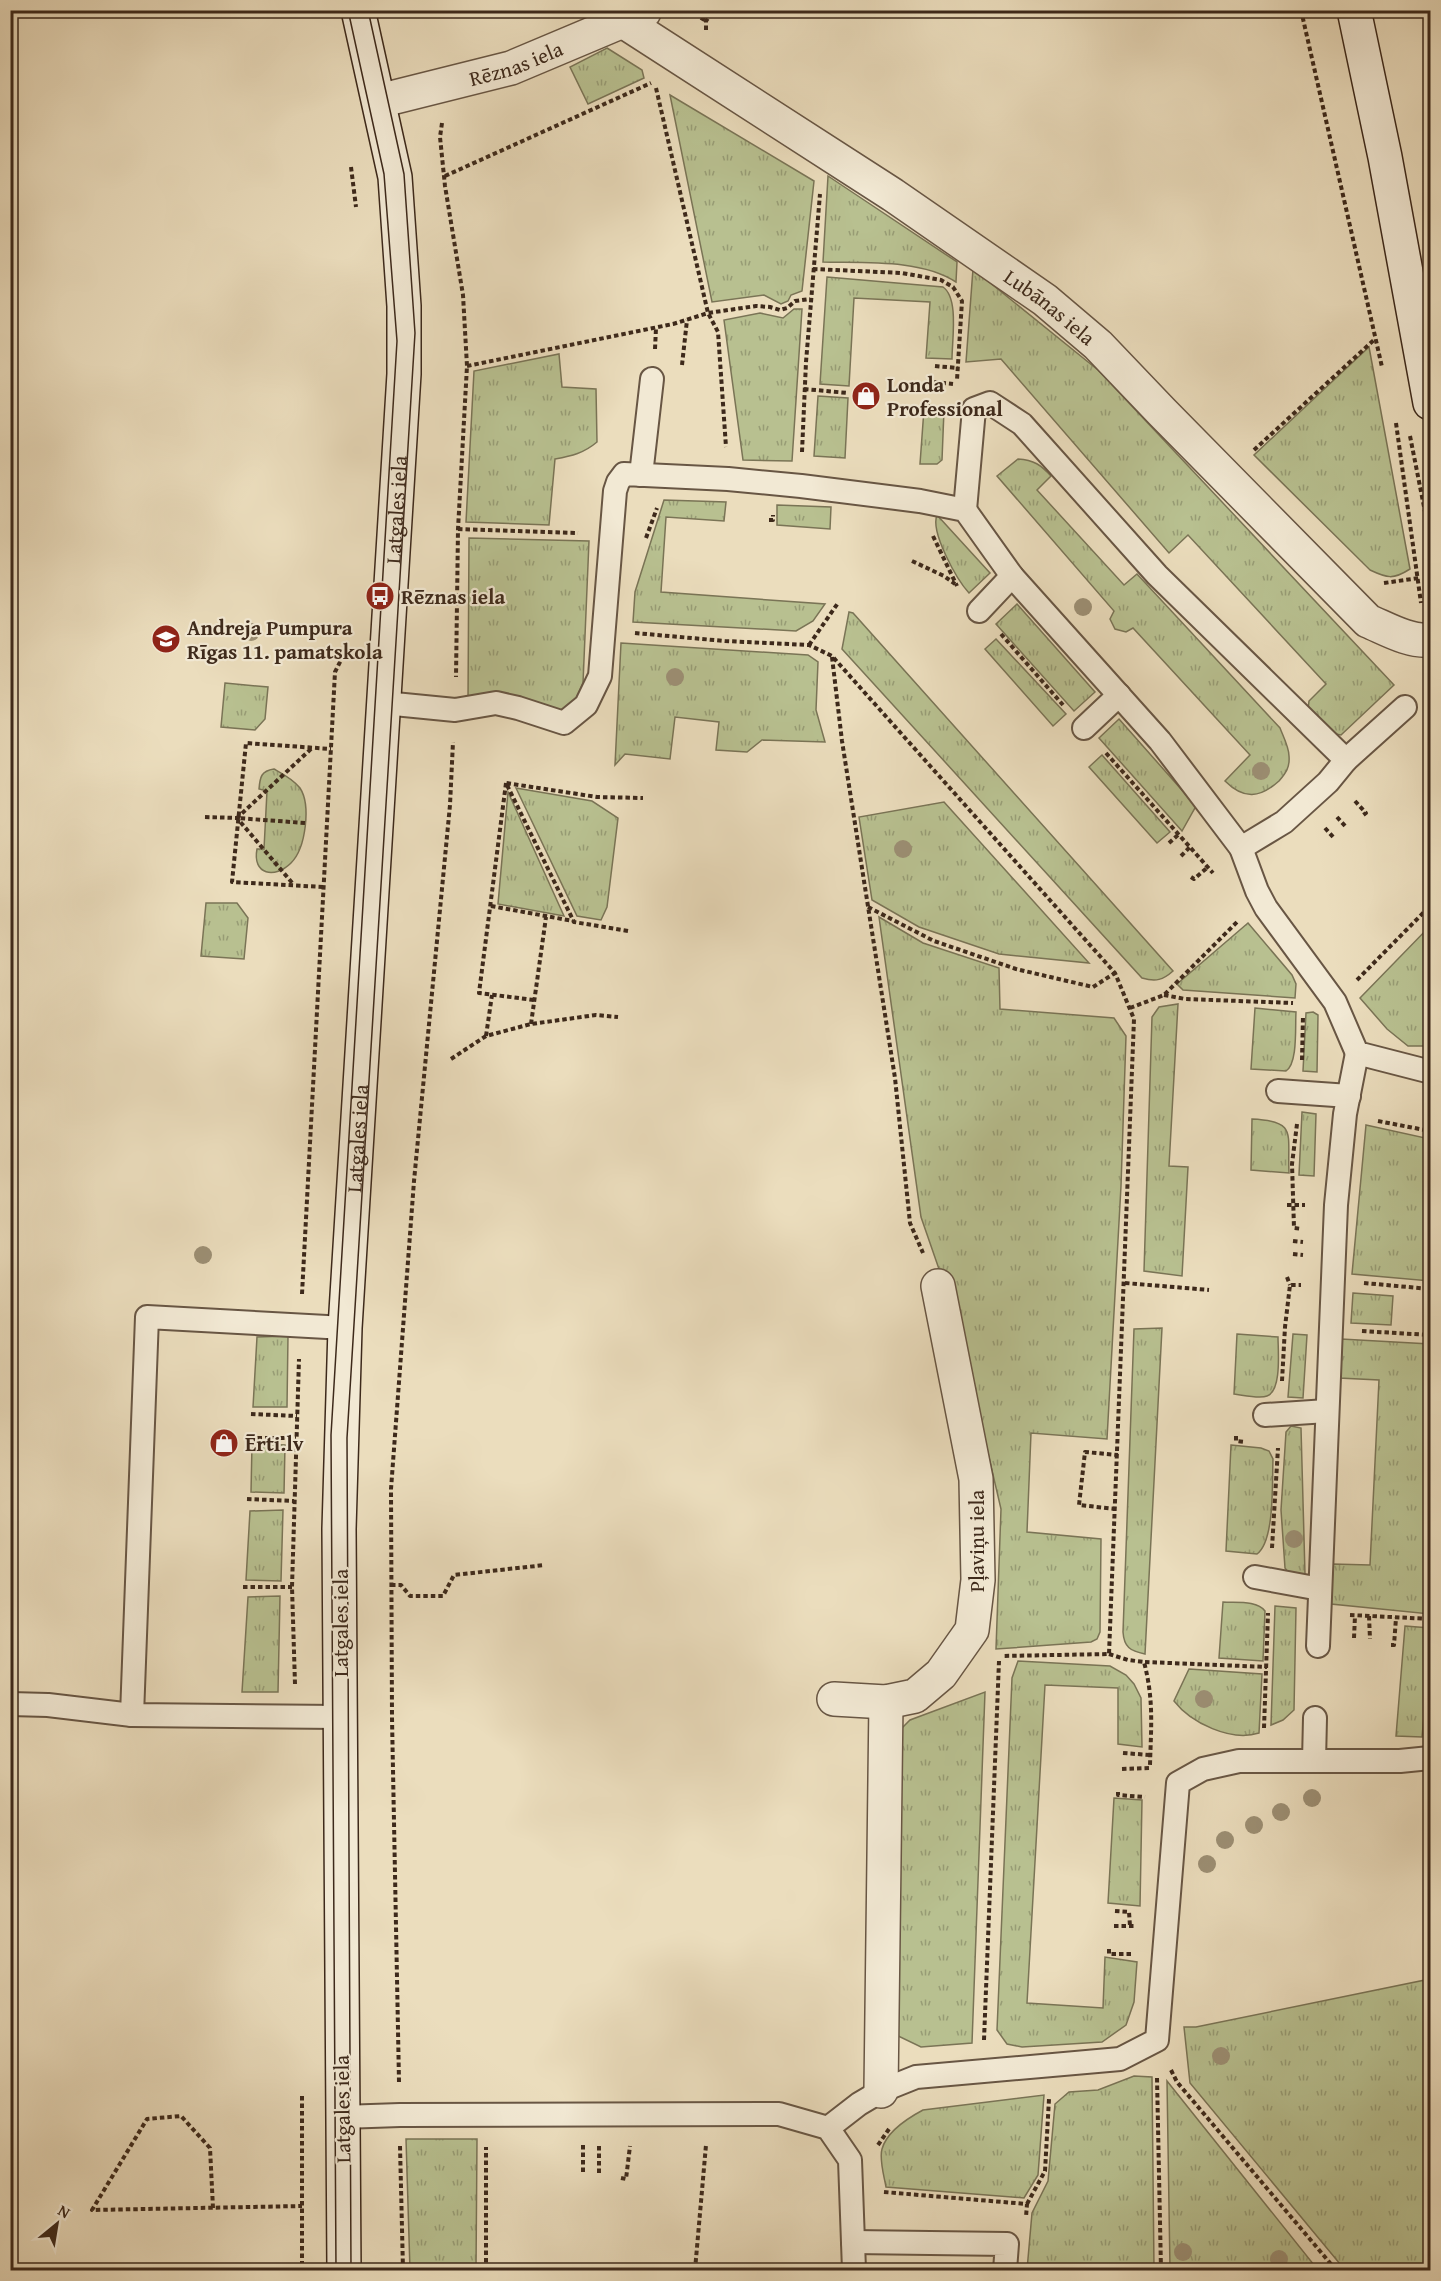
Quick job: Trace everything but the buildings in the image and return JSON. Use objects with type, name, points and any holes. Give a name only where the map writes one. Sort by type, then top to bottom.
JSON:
[{"type":"street","name":"Latgales iela","points":[[344,2271],[339,1529],[345,1328],[404,374],[404,317],[395,177],[358,10]]},
{"type":"street","points":[[1353,10],[1385,157],[1430,399]]},
{"type":"street","name":"Rēznas iela","points":[[379,101],[511,68],[636,16]]},
{"type":"street","name":"Lubānas iela","points":[[636,16],[1045,300],[1098,345],[1368,621],[1398,634],[1431,640]]},
{"type":"street","name":"Pļaviņu iela","points":[[834,1699],[886,1702],[915,1696],[942,1674],[972,1630],[978,1580],[976,1479],[938,1286]]},
{"type":"street","points":[[881,2091],[886,1702]]},
{"type":"lane","points":[[641,475],[652,380]]},
{"type":"lane","points":[[1317,1646],[1336,1205],[1347,1105],[1357,1053],[1335,1002],[1266,908],[1241,848],[1160,741],[1012,576],[965,510],[974,409],[990,403],[1022,424],[1157,575],[1346,760]]},
{"type":"lane","points":[[384,703],[456,710],[496,703],[564,723],[586,705],[600,676],[618,482],[624,474],[728,479],[801,486],[920,501],[965,510]]},
{"type":"lane","points":[[979,611],[1012,576]]},
{"type":"lane","points":[[1084,728],[1119,695]]},
{"type":"lane","points":[[1241,848],[1284,822],[1328,782],[1346,760],[1405,708]]},
{"type":"lane","points":[[1357,1053],[1394,1064],[1427,1071],[1431,1069]]},
{"type":"lane","points":[[1290,1092],[1347,1105]]},
{"type":"lane","points":[[132,1715],[147,1317],[345,1328]]},
{"type":"lane","points":[[1272,1414],[1327,1411]]},
{"type":"lane","points":[[1262,1579],[1320,1589]]},
{"type":"lane","points":[[10,1704],[132,1715],[340,1717]]},
{"type":"lane","points":[[1314,1761],[1315,1718]]},
{"type":"lane","points":[[828,2127],[881,2091],[916,2077],[1120,2059],[1157,2040],[1178,1783],[1203,1768],[1239,1761],[1400,1761],[1431,1758]]},
{"type":"lane","points":[[342,2117],[779,2114],[828,2127],[850,2160],[854,2271]]},
{"type":"lane","points":[[853,2242],[1007,2244],[1005,2271]]},
{"type":"path","points":[[688,10],[706,21]]},
{"type":"path","points":[[1301,10],[1383,370]]},
{"type":"path","points":[[653,76],[708,313],[717,332],[728,479]]},
{"type":"path","points":[[444,176],[655,82]]},
{"type":"path","points":[[403,2271],[391,1489],[414,1180],[450,805],[456,710],[458,529],[467,366],[463,295],[440,137],[446,84]]},
{"type":"path","points":[[351,164],[357,212]]},
{"type":"path","points":[[801,486],[804,389],[813,269],[902,273],[941,280],[953,287],[962,301],[956,392]]},
{"type":"path","points":[[467,366],[665,326],[708,313],[756,306],[780,310],[787,308],[795,301],[810,299]]},
{"type":"path","points":[[1258,447],[1375,339]]},
{"type":"path","points":[[935,366],[958,368]]},
{"type":"path","points":[[934,382],[957,384]]},
{"type":"path","points":[[804,389],[849,393]]},
{"type":"path","points":[[1393,413],[1419,578]]},
{"type":"path","points":[[644,546],[658,506]]},
{"type":"path","points":[[458,529],[612,534]]},
{"type":"path","points":[[932,534],[955,584]]},
{"type":"path","points":[[912,561],[944,576],[955,584],[1218,879]]},
{"type":"path","points":[[809,645],[838,603]]},
{"type":"path","points":[[604,630],[724,641],[809,645],[832,656],[1115,974],[1134,1019],[1109,1654]]},
{"type":"path","points":[[297,1717],[292,1587],[301,1325],[335,672],[350,640]]},
{"type":"path","points":[[832,656],[842,741],[895,1078],[910,1223],[938,1286]]},
{"type":"path","points":[[323,887],[232,882],[246,743],[331,748]]},
{"type":"path","points":[[237,818],[312,747]]},
{"type":"path","points":[[506,783],[597,797],[644,798]]},
{"type":"path","points":[[506,783],[479,993],[534,1000]]},
{"type":"path","points":[[506,783],[574,922]]},
{"type":"path","points":[[1348,793],[1366,813],[1362,816]]},
{"type":"path","points":[[205,817],[304,823]]},
{"type":"path","points":[[237,818],[294,885]]},
{"type":"path","points":[[1169,843],[1179,834]]},
{"type":"path","points":[[1181,856],[1190,847]]},
{"type":"path","points":[[1191,877],[1194,879],[1208,867]]},
{"type":"path","points":[[491,906],[628,931]]},
{"type":"path","points":[[1335,1002],[1431,906]]},
{"type":"path","points":[[868,907],[934,941],[1016,969],[1093,987],[1115,974]]},
{"type":"path","points":[[1130,1008],[1164,996],[1247,912],[1266,908]]},
{"type":"path","points":[[531,1024],[546,917]]},
{"type":"path","points":[[486,1036],[492,995]]},
{"type":"path","points":[[1164,996],[1185,999],[1303,1003]]},
{"type":"path","points":[[1303,1014],[1290,1092],[1294,1228],[1310,1230]]},
{"type":"path","points":[[451,1059],[486,1036],[531,1024],[596,1015],[618,1017]]},
{"type":"path","points":[[1347,1105],[1431,1131]]},
{"type":"path","points":[[1268,1761],[1264,1728],[1267,1667],[1262,1579],[1272,1414],[1290,1286],[1287,1277]]},
{"type":"path","points":[[1333,1281],[1431,1289]]},
{"type":"path","points":[[1125,1283],[1209,1290]]},
{"type":"path","points":[[1290,1286],[1308,1286]]},
{"type":"path","points":[[251,1414],[297,1416]]},
{"type":"path","points":[[249,1438],[296,1438]]},
{"type":"path","points":[[1116,1509],[1080,1505],[1085,1452],[1118,1455]]},
{"type":"path","points":[[247,1499],[294,1501]]},
{"type":"path","points":[[391,1585],[401,1585],[410,1596],[443,1596],[454,1575],[545,1564]]},
{"type":"path","points":[[243,1587],[292,1587]]},
{"type":"path","points":[[1319,1615],[1431,1619]]},
{"type":"path","points":[[1354,1638],[1355,1616]]},
{"type":"path","points":[[1369,1616],[1370,1639]]},
{"type":"path","points":[[1391,1645],[1394,1645],[1396,1618]]},
{"type":"path","points":[[983,2071],[999,1656],[1109,1654],[1144,1662],[1267,1667]]},
{"type":"path","points":[[1144,1662],[1151,1688],[1152,1710],[1149,1778]]},
{"type":"path","points":[[1123,1753],[1150,1755]]},
{"type":"path","points":[[1122,1769],[1150,1768]]},
{"type":"path","points":[[1118,1792],[1118,1795],[1149,1797]]},
{"type":"path","points":[[1115,1911],[1129,1912],[1130,1926]]},
{"type":"path","points":[[1114,1926],[1137,1926]]},
{"type":"path","points":[[1109,1949],[1109,1954],[1143,1955]]},
{"type":"path","points":[[1157,2040],[1161,2271]]},
{"type":"path","points":[[1157,2040],[1177,2082],[1336,2271]]},
{"type":"path","points":[[1025,2226],[1027,2204],[1046,2171],[1051,2065]]},
{"type":"path","points":[[302,2092],[302,2271]]},
{"type":"path","points":[[213,2208],[210,2148],[182,2116],[147,2120],[92,2210],[213,2208],[302,2206]]},
{"type":"path","points":[[876,2147],[892,2126]]},
{"type":"path","points":[[582,2136],[583,2172]]},
{"type":"path","points":[[598,2136],[599,2173]]},
{"type":"path","points":[[621,2178],[626,2179],[631,2137]]},
{"type":"path","points":[[695,2271],[706,2139]]},
{"type":"path","points":[[486,2145],[486,2271]]},
{"type":"path","points":[[880,2187],[884,2192],[1027,2204]]},
{"type":"green space","points":[[607,48],[642,70],[644,78],[588,104],[570,67]]},
{"type":"green space","points":[[670,95],[814,181],[802,291],[791,295],[788,301],[781,304],[764,295],[712,302]]},
{"type":"green space","points":[[828,176],[957,262],[956,282],[926,269],[909,266],[823,262]]},
{"type":"green space","points":[[973,269],[1098,370],[1394,685],[1341,735],[1330,733],[1308,710],[1309,701],[1326,684],[1188,535],[1169,553],[1001,359],[966,362]]},
{"type":"green space","points":[[827,277],[943,287],[948,292],[953,310],[952,359],[926,358],[930,302],[854,298],[849,386],[820,384]]},
{"type":"green space","points":[[794,309],[802,309],[792,461],[743,460],[724,320],[760,313],[783,318]]},
{"type":"green space","points":[[1369,347],[1410,569],[1394,576],[1386,576],[1370,570],[1254,455]]},
{"type":"green space","points":[[559,354],[562,387],[596,389],[597,442],[578,454],[555,459],[549,525],[466,522],[474,371]]},
{"type":"green space","points":[[818,396],[848,398],[845,458],[814,456]]},
{"type":"green space","points":[[924,409],[944,410],[942,460],[937,464],[920,464]]},
{"type":"green space","points":[[1018,459],[1037,464],[1051,476],[1037,490],[1124,585],[1137,574],[1280,728],[1288,749],[1289,763],[1284,775],[1272,787],[1259,793],[1245,794],[1225,781],[1250,755],[1133,628],[1126,632],[1115,629],[1110,619],[1114,611],[997,476]]},
{"type":"green space","points":[[664,500],[726,502],[724,521],[666,517],[661,592],[825,604],[813,621],[796,631],[633,622],[635,592]]},
{"type":"green space","points":[[777,505],[831,507],[830,529],[777,525]]},
{"type":"green space","points":[[937,515],[990,573],[969,593],[958,578],[941,544],[937,533]]},
{"type":"green space","points":[[469,538],[589,541],[583,683],[574,704],[562,716],[468,702]]},
{"type":"green space","points":[[1017,604],[1095,692],[1074,711],[996,624]]},
{"type":"green space","points":[[849,612],[853,613],[1173,971],[1159,979],[1142,978],[842,649]]},
{"type":"green space","points":[[996,639],[1066,714],[1053,726],[985,649]]},
{"type":"green space","points":[[621,643],[808,655],[818,662],[816,710],[825,742],[762,740],[747,752],[716,750],[719,722],[675,717],[670,759],[625,754],[615,765]]},
{"type":"green space","points":[[225,683],[268,687],[265,719],[255,730],[221,727]]},
{"type":"green space","points":[[1119,719],[1196,806],[1182,831],[1099,738]]},
{"type":"green space","points":[[1102,755],[1170,832],[1157,843],[1089,767]]},
{"type":"green space","points":[[274,769],[291,779],[300,788],[306,815],[303,837],[296,856],[285,868],[266,872],[261,869],[256,858],[257,849],[264,849],[267,791],[259,789],[262,775]]},
{"type":"green space","points":[[516,788],[592,801],[618,818],[607,907],[601,920],[577,916]]},
{"type":"green space","points":[[508,792],[564,916],[498,904]]},
{"type":"green space","points":[[944,802],[1089,963],[999,954],[919,927],[872,900],[859,817]]},
{"type":"green space","points":[[206,903],[237,903],[248,918],[244,959],[201,956]]},
{"type":"green space","points":[[879,917],[923,943],[999,968],[1000,1009],[1114,1018],[1126,1036],[1121,1186],[1107,1439],[1031,1433],[1027,1532],[1101,1539],[1100,1632],[1097,1639],[1091,1642],[996,1649],[1001,1509],[958,1324],[921,1217]]},
{"type":"green space","points":[[1248,923],[1292,975],[1296,984],[1295,998],[1183,990],[1177,984]]},
{"type":"green space","points":[[1430,926],[1430,1046],[1408,1046],[1387,1029],[1360,998]]},
{"type":"green space","points":[[1178,1004],[1169,1166],[1188,1167],[1182,1276],[1144,1271],[1152,1017],[1159,1007]]},
{"type":"green space","points":[[1255,1008],[1296,1012],[1294,1053],[1290,1067],[1286,1071],[1251,1069]]},
{"type":"green space","points":[[1313,1012],[1318,1015],[1317,1072],[1303,1071],[1306,1013]]},
{"type":"green space","points":[[1302,1112],[1316,1114],[1314,1176],[1299,1175]]},
{"type":"green space","points":[[1252,1119],[1277,1123],[1287,1132],[1289,1173],[1251,1170]]},
{"type":"green space","points":[[1366,1125],[1430,1139],[1430,1281],[1352,1274]]},
{"type":"green space","points":[[1353,1293],[1393,1296],[1391,1325],[1351,1323]]},
{"type":"green space","points":[[1162,1328],[1145,1654],[1129,1648],[1123,1632],[1134,1329]]},
{"type":"green space","points":[[1237,1334],[1278,1337],[1277,1379],[1272,1393],[1267,1396],[1234,1394]]},
{"type":"green space","points":[[1293,1334],[1307,1335],[1303,1398],[1288,1397]]},
{"type":"green space","points":[[288,1336],[287,1407],[253,1407],[257,1337]]},
{"type":"green space","points":[[1341,1339],[1430,1344],[1430,1614],[1331,1604],[1333,1564],[1370,1565],[1379,1380],[1339,1378]]},
{"type":"green space","points":[[1291,1426],[1301,1428],[1305,1574],[1295,1577],[1290,1575],[1285,1568],[1281,1510],[1286,1432]]},
{"type":"green space","points":[[252,1444],[285,1445],[284,1493],[251,1492]]},
{"type":"green space","points":[[1231,1445],[1261,1448],[1269,1451],[1273,1459],[1270,1524],[1263,1547],[1257,1554],[1226,1551]]},
{"type":"green space","points":[[283,1510],[281,1581],[246,1580],[250,1511]]},
{"type":"green space","points":[[280,1596],[278,1692],[242,1692],[248,1597]]},
{"type":"green space","points":[[1223,1602],[1257,1605],[1265,1611],[1263,1661],[1219,1658]]},
{"type":"green space","points":[[1275,1606],[1296,1608],[1294,1710],[1283,1720],[1271,1725]]},
{"type":"green space","points":[[1405,1626],[1430,1628],[1430,1653],[1422,1737],[1396,1736]]},
{"type":"green space","points":[[1018,1661],[1110,1666],[1126,1675],[1141,1698],[1142,1747],[1118,1744],[1118,1688],[1045,1685],[1027,2003],[1103,2008],[1105,1957],[1137,1962],[1134,2002],[1126,2025],[1102,2042],[1022,2047],[1007,2044],[997,2030],[1012,1678]]},
{"type":"green space","points":[[1189,1669],[1262,1674],[1259,1733],[1236,1735],[1224,1733],[1201,1723],[1181,1709],[1174,1701]]},
{"type":"green space","points":[[985,1692],[972,2043],[921,2047],[892,2033],[901,1729],[910,1720]]},
{"type":"green space","points":[[1114,1798],[1142,1800],[1140,1906],[1108,1903]]},
{"type":"green space","points":[[1430,1979],[1430,2270],[1345,2270],[1190,2083],[1184,2027],[1196,2027]]},
{"type":"green space","points":[[1134,2076],[1152,2077],[1154,2270],[1027,2270],[1032,2213],[1048,2181],[1055,2104],[1069,2092],[1098,2090]]},
{"type":"green space","points":[[1167,2081],[1318,2270],[1170,2270]]},
{"type":"green space","points":[[1044,2095],[1038,2175],[1024,2198],[886,2187],[882,2168],[882,2149],[888,2136],[917,2113],[923,2110]]},
{"type":"green space","points":[[406,2139],[477,2139],[476,2270],[410,2270]]},
{"type":"tram line","points":[[336,2270],[331,1435],[397,341],[384,174],[348,10]]},
{"type":"tram line","points":[[351,2270],[347,1438],[415,333],[404,174],[368,10]]},
{"type":"place","name":"Londa Professional","points":[[866,396]]},
{"type":"place","name":"Rēznas iela","points":[[380,596]]},
{"type":"place","name":"Andreja Pumpura Rīgas 11. pamatskola","points":[[166,639]]},
{"type":"place","name":"Ērti.lv","points":[[224,1443]]}]
